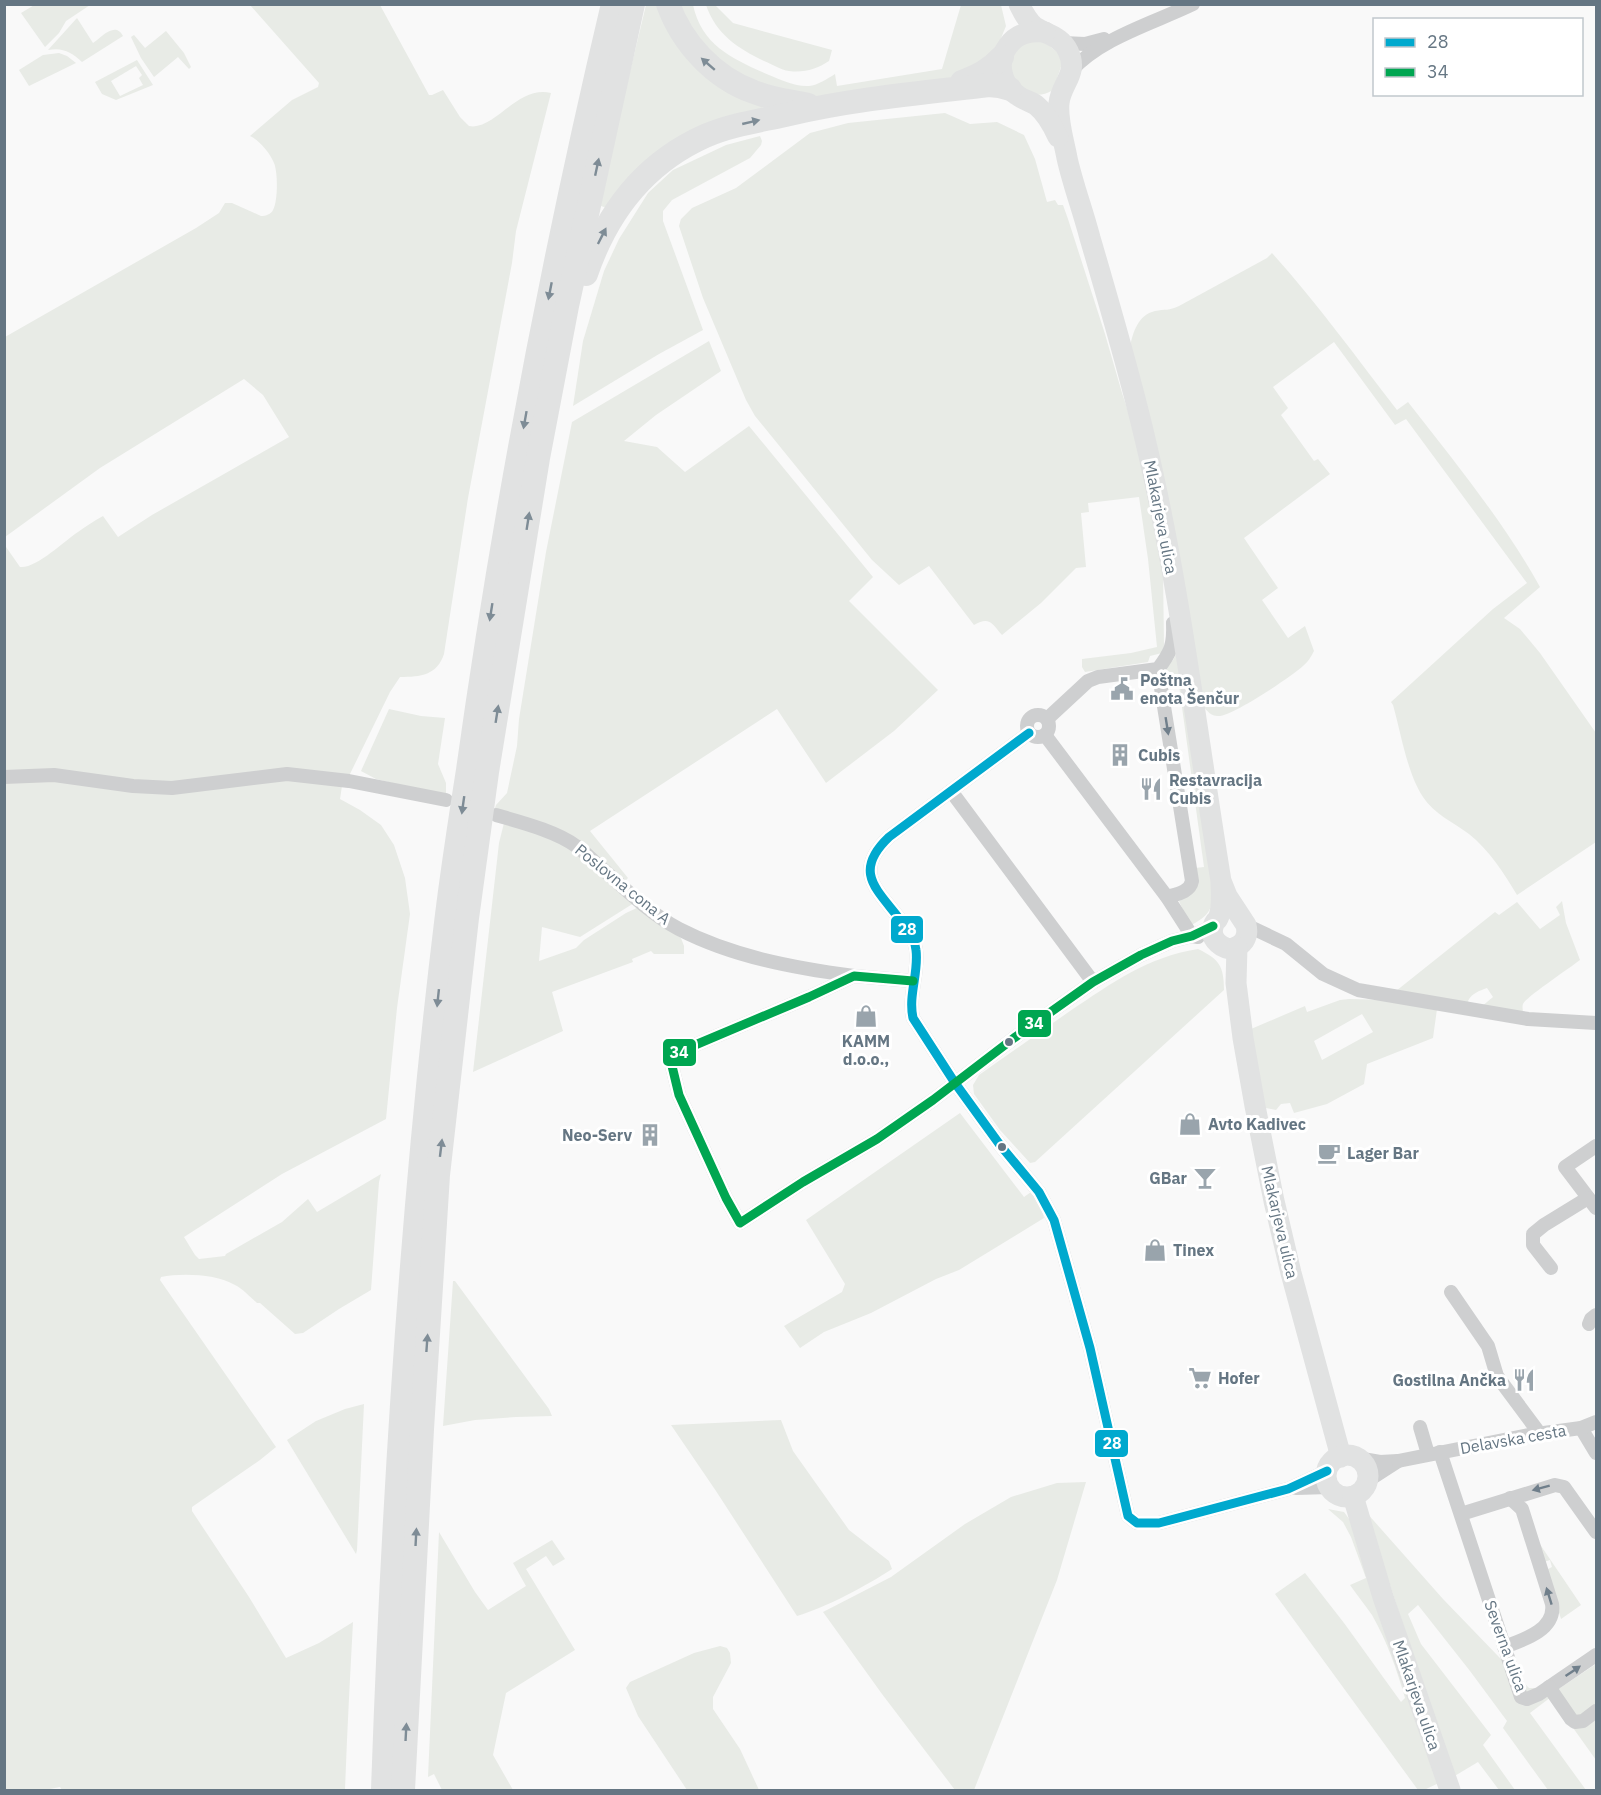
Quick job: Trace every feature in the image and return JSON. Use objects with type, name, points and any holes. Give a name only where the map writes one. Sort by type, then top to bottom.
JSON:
[{"type":"highway","points":[[593,90],[589,58],[595,4]]},
{"type":"highway","points":[[383,1791],[400,1422],[419,1174],[446,921],[483,663],[505,531],[536,363],[613,4]]},
{"type":"highway","points":[[403,1791],[438,1175],[467,918],[487,772],[538,458],[567,306],[633,4]]},
{"type":"highway","points":[[668,4],[676,25],[691,46],[703,60],[734,83],[753,92],[781,100],[820,107]]},
{"type":"highway","points":[[940,91],[980,75],[992,67],[1007,49]]},
{"type":"highway","points":[[567,306],[583,282],[600,236],[618,208],[639,182],[660,163],[705,136],[728,128],[820,107],[940,91],[989,85],[999,86],[1020,95]]},
{"type":"main road","points":[[1009,4],[1013,27],[1001,68],[1004,80],[1039,108],[1049,121],[1068,160]]},
{"type":"main road","points":[[1019,4],[1034,26],[1054,37],[1068,51],[1071,61],[1059,102],[1059,117],[1068,160]]},
{"type":"main road","points":[[1007,49],[1022,34],[1033,31],[1054,37]]},
{"type":"main road","points":[[1020,95],[1042,101],[1053,97],[1067,80]]},
{"type":"main road","name":"Mlakarjeva ulica","points":[[1068,160],[1145,440],[1173,576],[1221,881],[1227,896],[1236,983],[1255,1106],[1276,1210],[1339,1468],[1365,1466],[1367,1471],[1360,1489],[1383,1598],[1450,1791]]},
{"type":"main road","points":[[1339,1468],[1337,1495],[1347,1497],[1360,1489]]},
{"type":"street","points":[[1067,80],[1081,60],[1090,54],[1127,34],[1193,4]]},
{"type":"street","points":[[1054,37],[1085,44],[1127,34]]},
{"type":"street","points":[[1167,897],[1186,890],[1191,886],[1192,881],[1158,669],[1168,654],[1173,640],[1173,576]]},
{"type":"street","points":[[1047,719],[1088,681],[1098,677],[1158,669]]},
{"type":"street","points":[[1040,715],[1047,719],[1049,728],[1045,735],[1037,737],[1029,733],[1027,724],[1031,717],[1040,715]]},
{"type":"street","points":[[1029,733],[889,837],[872,856],[869,874],[874,885],[914,939],[916,950],[911,1007],[913,1018],[955,1083],[1000,1145],[1039,1192],[1054,1220],[1090,1348],[1128,1516],[1137,1523],[1159,1523],[1288,1489],[1339,1468],[1398,1461]]},
{"type":"street","points":[[1045,735],[1167,897],[1192,936]]},
{"type":"street","points":[[4,777],[54,775],[172,789],[287,774],[349,781],[446,801]]},
{"type":"street","points":[[951,791],[1093,982]]},
{"type":"street","name":"Poslovna cona A","points":[[496,815],[552,834],[576,845],[639,900],[678,928],[700,938],[757,959],[817,971],[913,981]]},
{"type":"street","points":[[854,976],[676,1054],[672,1066],[679,1095],[726,1198],[740,1223],[803,1182],[877,1139],[1093,982],[1141,955],[1172,941],[1192,936],[1230,933],[1274,939],[1286,944],[1323,974],[1358,990],[1528,1019],[1596,1023]]},
{"type":"street","points":[[1551,1268],[1533,1245],[1533,1234],[1553,1219],[1592,1203],[1565,1167],[1596,1146]]},
{"type":"street","points":[[1451,1292],[1488,1346],[1497,1376],[1540,1434]]},
{"type":"street","name":"Delavska cesta","points":[[1398,1461],[1581,1428],[1596,1422]]},
{"type":"street","points":[[1420,1427],[1434,1453]]},
{"type":"street","points":[[1581,1428],[1596,1453]]},
{"type":"street","name":"Severna ulica","points":[[1434,1453],[1461,1514],[1521,1697],[1527,1699],[1539,1694],[1596,1655]]},
{"type":"street","points":[[1360,1489],[1398,1461]]},
{"type":"street","points":[[1461,1514],[1555,1485],[1564,1486],[1596,1532]]},
{"type":"street","points":[[1504,1647],[1538,1631],[1550,1621],[1553,1612],[1522,1509],[1510,1498]]},
{"type":"street","points":[[1549,1687],[1575,1722],[1583,1721],[1596,1712]]},
{"type":"shaded area","points":[[36,4],[90,5],[66,21],[59,33],[45,47],[21,13]]},
{"type":"shaded area","points":[[250,5],[380,5],[429,95],[443,90],[460,117],[469,126],[479,126],[488,122],[528,95],[539,92],[551,93],[516,231],[468,498],[444,654],[433,671],[400,677],[342,786],[340,799],[381,825],[394,845],[405,878],[410,914],[397,1008],[386,1119],[282,1174],[184,1237],[199,1259],[225,1256],[282,1222],[308,1199],[317,1212],[381,1174],[371,1290],[303,1333],[295,1334],[260,1303],[227,1281],[189,1275],[161,1277],[160,1280],[276,1447],[192,1507],[192,1511],[286,1658],[319,1643],[353,1622],[345,1790],[62,1790],[60,1787],[45,1790],[5,1790],[4,544],[20,567],[34,564],[103,516],[118,537],[152,515],[289,437],[263,395],[244,379],[100,468],[5,537],[5,337],[196,228],[219,213],[225,203],[232,203],[261,216],[272,211],[277,194],[275,167],[267,151],[250,136],[292,100],[318,87],[319,83]]},
{"type":"shaded area","points":[[646,5],[659,5],[767,103],[754,116],[607,208],[598,205]]},
{"type":"shaded area","points":[[672,5],[693,5],[704,31],[712,41],[732,57],[778,79],[804,86],[822,82],[835,74],[837,86],[942,69],[961,5],[1001,5],[1006,26],[992,60],[959,76],[921,84],[810,97],[729,75]]},
{"type":"shaded area","points":[[706,5],[715,5],[733,23],[832,50],[829,61],[805,71],[776,67],[745,51],[729,39],[715,24]]},
{"type":"shaded area","points":[[77,18],[93,43],[112,30],[120,32],[123,36],[82,62],[66,51],[48,50]]},
{"type":"shaded area","points":[[166,31],[184,53],[191,67],[189,69],[178,57],[154,77],[131,37],[134,35],[145,48]]},
{"type":"shaded area","points":[[1038,36],[1064,58],[1053,90],[1041,95],[1026,91],[1010,80],[1009,53]]},
{"type":"shaded area","points":[[59,53],[76,63],[29,86],[19,70],[43,55]]},
{"type":"shaded area","points":[[137,60],[153,85],[116,100],[102,94],[95,82]],"holes":[[[136,66],[142,75],[139,78],[143,85],[120,96],[111,81]]]},
{"type":"shaded area","points":[[945,113],[970,124],[997,122],[1024,135],[1035,159],[1047,202],[1055,200],[1058,205],[1063,205],[1137,438],[1163,572],[1164,646],[1162,653],[1150,656],[1148,662],[1085,672],[1082,667],[1082,659],[1131,653],[1157,647],[1139,497],[1088,503],[1089,512],[1081,513],[1086,567],[1076,568],[1041,603],[1002,635],[990,622],[983,621],[974,625],[929,566],[899,585],[872,560],[755,416],[703,298],[679,226],[681,219],[692,208],[736,188],[810,133],[848,123]]},
{"type":"shaded area","points":[[760,136],[761,145],[750,158],[672,200],[663,211],[663,221],[703,330],[573,406],[583,341],[604,271],[619,239],[648,193],[673,170],[726,145]]},
{"type":"shaded area","points":[[1272,253],[1321,311],[1397,410],[1408,402],[1478,492],[1511,539],[1540,587],[1504,618],[1520,629],[1540,653],[1596,733],[1596,842],[1517,895],[1483,847],[1469,834],[1438,813],[1423,797],[1409,765],[1391,702],[1493,609],[1527,583],[1406,419],[1395,425],[1334,342],[1273,387],[1288,408],[1281,415],[1314,461],[1318,459],[1330,474],[1244,538],[1278,588],[1262,600],[1288,638],[1305,626],[1314,651],[1306,663],[1296,671],[1261,696],[1225,715],[1216,716],[1209,713],[1203,706],[1130,347],[1135,330],[1144,316],[1179,306],[1267,258]]},
{"type":"shaded area","points":[[709,341],[721,371],[656,415],[624,441],[657,447],[685,472],[749,426],[873,577],[849,601],[938,690],[894,731],[826,783],[777,709],[590,831],[628,878],[625,881],[575,839],[495,808],[507,793],[517,746],[519,719],[546,552],[572,422]]},
{"type":"shaded area","points":[[1176,654],[1214,888],[1209,911],[1202,919],[1190,926],[1179,901],[1188,895],[1195,868],[1204,867],[1178,678],[1167,679],[1165,669]]},
{"type":"shaded area","points":[[389,709],[421,716],[445,718],[438,764],[446,783],[446,796],[376,779],[361,771]]},
{"type":"shaded area","points":[[504,823],[545,835],[565,845],[634,903],[580,937],[542,927],[539,961],[576,948],[584,940],[639,907],[681,938],[684,954],[654,954],[651,951],[632,959],[633,962],[552,992],[563,1031],[473,1072],[499,843]]},
{"type":"shaded area","points":[[1562,901],[1566,923],[1580,960],[1526,1000],[1523,1005],[1523,1014],[1481,1007],[1493,997],[1487,988],[1472,996],[1468,1001],[1470,1005],[1396,991],[1495,912],[1499,915],[1517,902],[1540,929],[1560,915],[1556,907]]},
{"type":"shaded area","points":[[1198,949],[1211,956],[1219,964],[1223,975],[1224,990],[1035,1162],[1030,1163],[1000,1130],[974,1094],[973,1085],[979,1075],[1070,1011],[1131,972],[1162,958]]},
{"type":"shaded area","points":[[1340,1000],[1391,1000],[1437,1009],[1433,1038],[1367,1064],[1364,1084],[1327,1104],[1294,1113],[1290,1103],[1281,1104],[1276,1110],[1266,1108],[1262,1102],[1251,1029],[1305,1006],[1307,1012]],"holes":[[[1362,1014],[1373,1032],[1322,1060],[1314,1041]]]},
{"type":"shaded area","points":[[960,1113],[1024,1197],[1031,1192],[1041,1206],[1044,1218],[959,1270],[936,1279],[871,1313],[824,1332],[800,1348],[784,1326],[842,1292],[845,1284],[806,1220]]},
{"type":"shaded area","points":[[453,1281],[552,1416],[475,1420],[443,1426]]},
{"type":"shaded area","points":[[364,1404],[356,1554],[287,1440],[316,1421]]},
{"type":"shaded area","points":[[781,1420],[793,1451],[849,1530],[889,1561],[892,1569],[846,1596],[797,1616],[671,1425]]},
{"type":"shaded area","points":[[1086,1482],[1057,1580],[974,1790],[955,1790],[823,1612],[891,1577],[965,1524],[1011,1497],[1057,1483]]},
{"type":"shaded area","points":[[1328,1509],[1344,1512],[1352,1523],[1441,1782],[1424,1790],[1418,1790],[1275,1594],[1305,1573],[1401,1702],[1405,1698],[1382,1635],[1372,1615],[1350,1585],[1366,1578],[1351,1537],[1343,1522]]},
{"type":"shaded area","points":[[1366,1512],[1443,1599],[1529,1688],[1560,1688],[1596,1664],[1596,1760],[1551,1697],[1530,1713],[1586,1790],[1548,1790],[1503,1728],[1507,1721],[1418,1605],[1408,1614],[1421,1644],[1491,1735],[1483,1745],[1515,1790],[1499,1790],[1478,1762],[1453,1777]]},
{"type":"shaded area","points":[[439,1532],[488,1610],[526,1586],[513,1563],[552,1540],[565,1559],[553,1566],[546,1556],[526,1569],[575,1650],[506,1693],[493,1755],[513,1790],[442,1790],[434,1774],[428,1777]]},
{"type":"shaded area","points":[[1535,1537],[1581,1605],[1561,1619],[1546,1570],[1552,1567],[1550,1560],[1544,1562]]},
{"type":"shaded area","points":[[720,1646],[727,1648],[731,1663],[713,1697],[713,1709],[740,1749],[759,1790],[687,1790],[638,1716],[626,1688],[630,1682],[694,1653]]},
{"type":"transit line","name":"28","points":[[1029,733],[889,837],[877,850],[872,862],[870,872],[878,892],[915,943],[917,959],[912,1001],[913,1018],[955,1083],[1000,1145],[1039,1192],[1054,1220],[1090,1348],[1128,1516],[1137,1523],[1159,1523],[1288,1489],[1327,1471]]},
{"type":"transit line","name":"34","points":[[913,981],[854,976],[676,1054],[672,1066],[679,1095],[726,1198],[740,1223],[803,1182],[877,1139],[1093,982],[1141,955],[1213,926]]},
{"type":"place","name":"Poštna enota Šenčur","points":[[1122,689]]},
{"type":"place","name":"Cubis","points":[[1120,755]]},
{"type":"place","name":"Restavracija Cubis","points":[[1151,789]]},
{"type":"place","name":"KAMM d.o.o.,","points":[[866,1016]]},
{"type":"place","name":"Avto Kadivec","points":[[1190,1124]]},
{"type":"place","name":"Neo-Serv","points":[[650,1135]]},
{"type":"place","name":"Lager Bar","points":[[1329,1153]]},
{"type":"place","name":"GBar","points":[[1205,1178]]},
{"type":"place","name":"Tinex","points":[[1155,1250]]},
{"type":"place","name":"Hofer","points":[[1200,1378]]},
{"type":"place","name":"Gostilna Ančka","points":[[1524,1380]]}]
